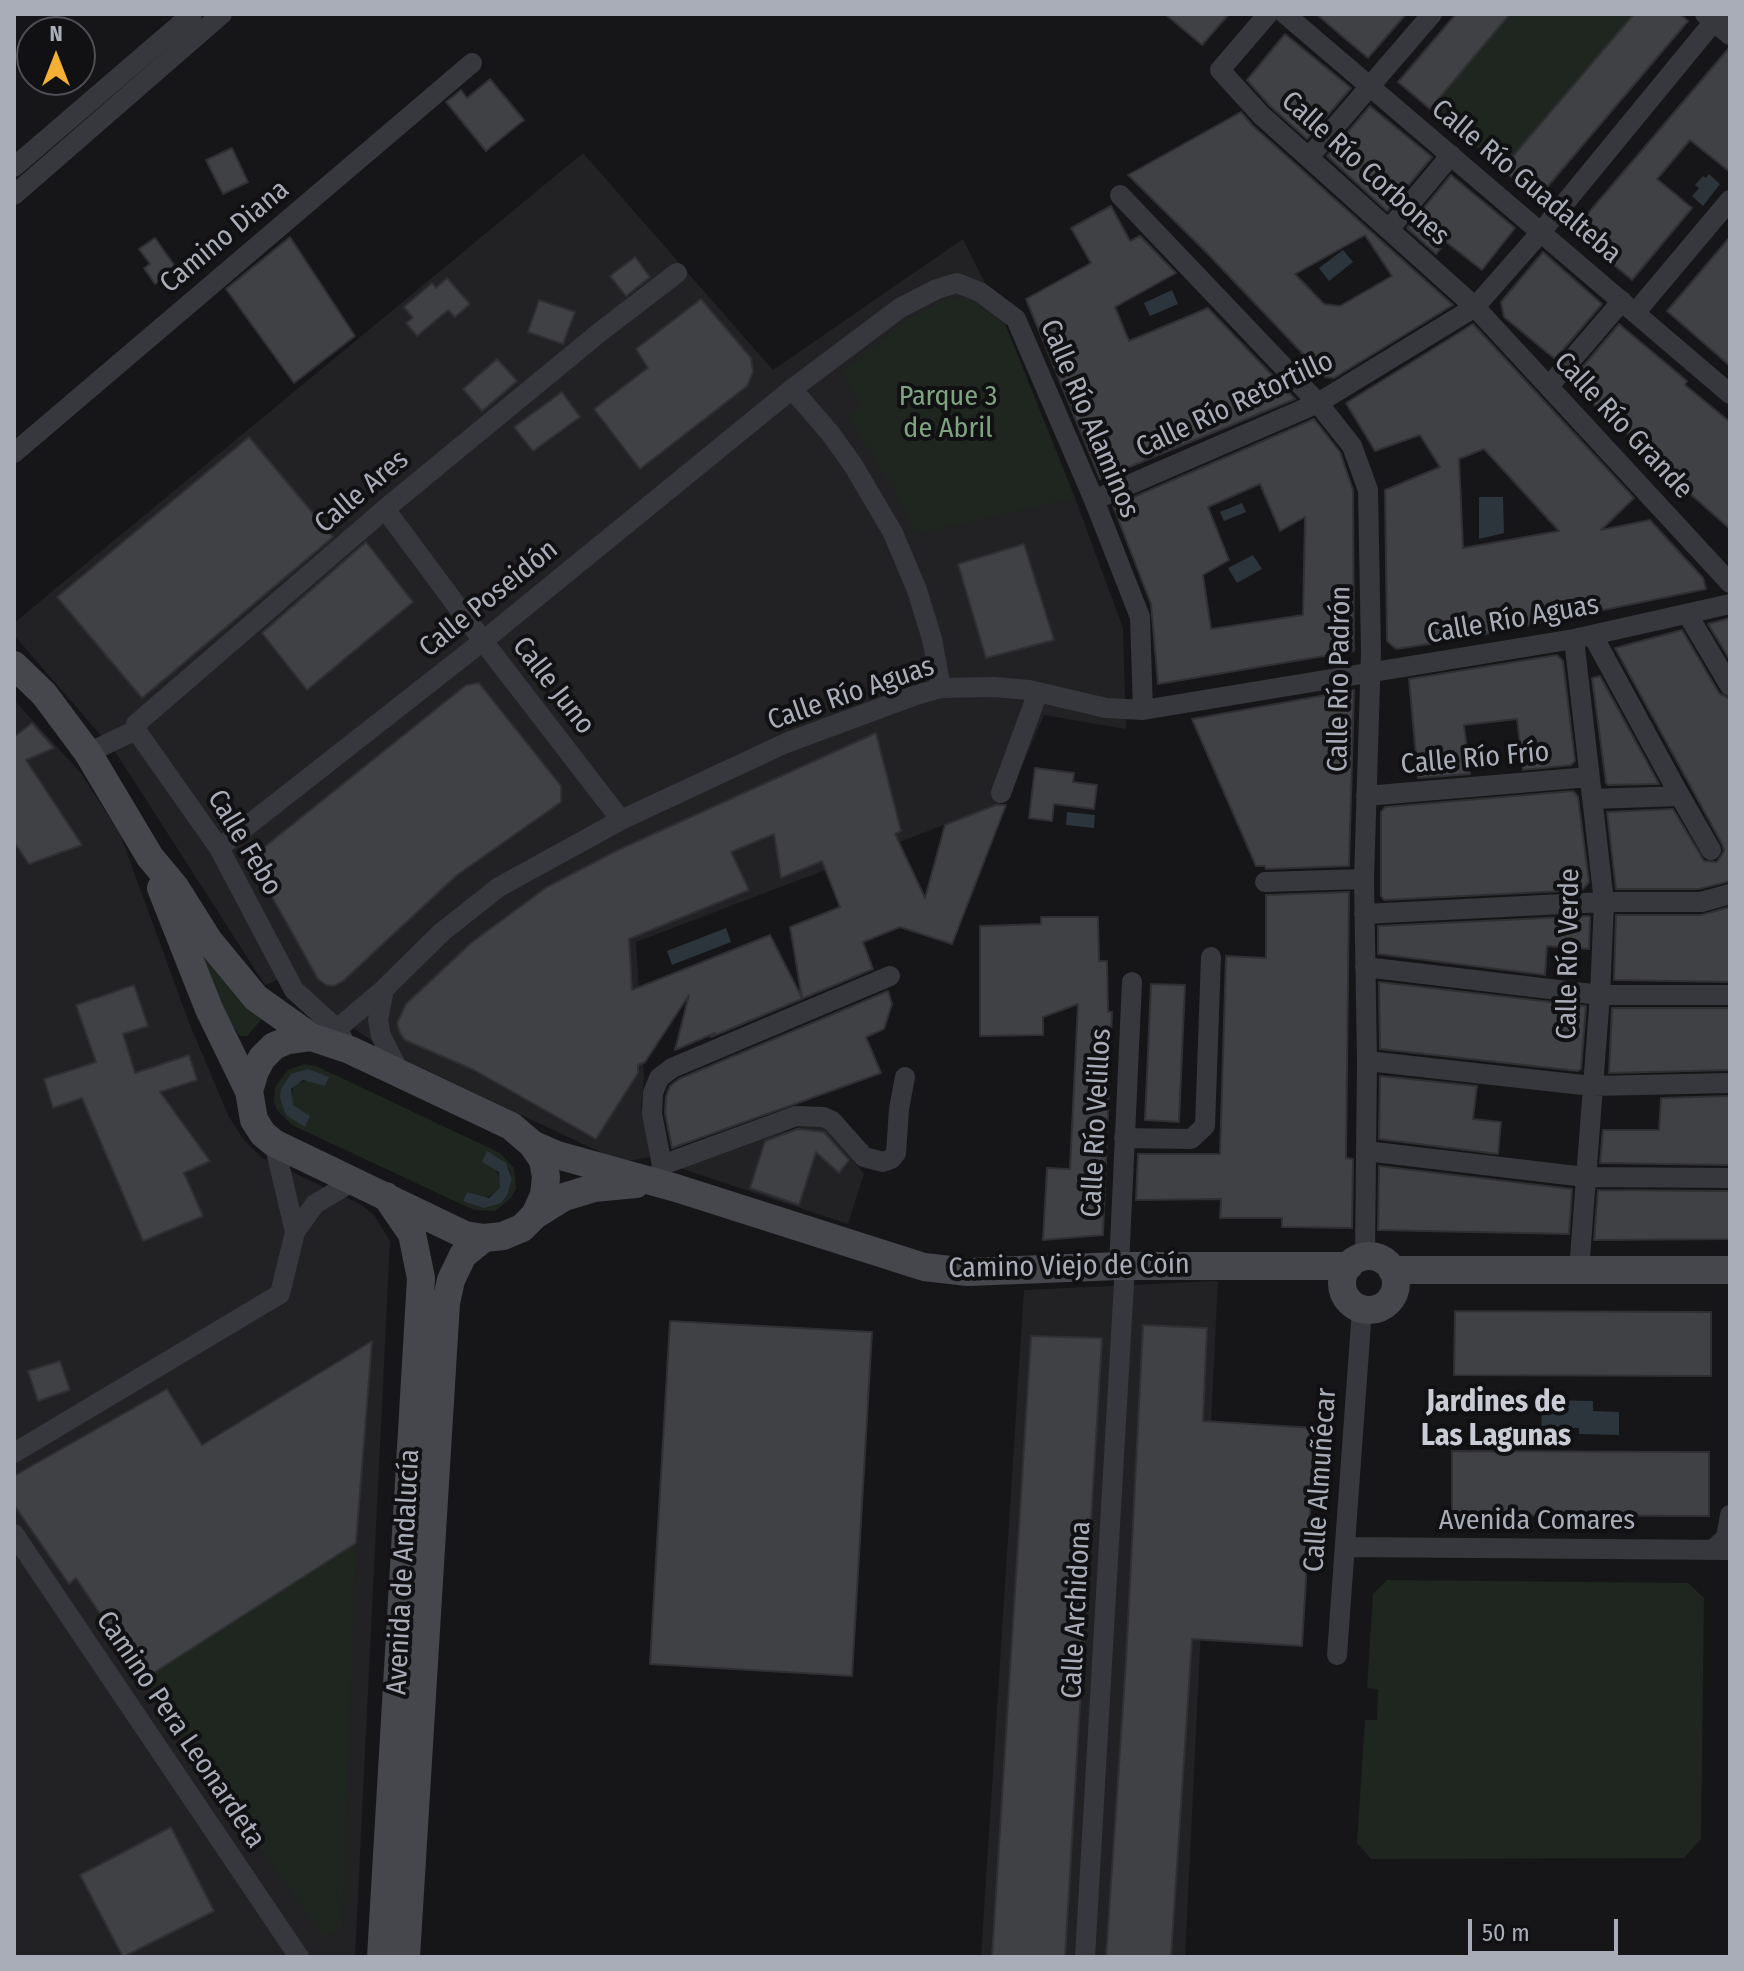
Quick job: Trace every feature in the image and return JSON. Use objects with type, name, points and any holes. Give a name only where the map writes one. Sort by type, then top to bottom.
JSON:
[{"type":"street","points":[[14,167],[192,14]]},
{"type":"street","points":[[14,195],[222,14]]},
{"type":"street","name":"Calle Río Corbones","points":[[1268,14],[1220,70],[1261,115],[1475,307]]},
{"type":"street","name":"Calle Río Guadalteba","points":[[1285,14],[1730,394]]},
{"type":"street","points":[[1310,156],[1432,14]]},
{"type":"street","name":"Calle Río Retortillo","points":[[1094,500],[1318,403],[1475,307],[1717,21]]},
{"type":"street","name":"Camino Diana","points":[[14,453],[472,63]]},
{"type":"street","points":[[1390,228],[1451,155]]},
{"type":"street","name":"Calle Río Padrón","points":[[1120,195],[1318,403],[1352,446],[1368,490],[1370,673],[1364,879],[1366,1151],[1357,1261]]},
{"type":"street","points":[[1549,386],[1730,200]]},
{"type":"street","name":"Calle Ares","points":[[88,753],[136,730],[136,724],[385,509],[600,332],[677,273]]},
{"type":"street","name":"Calle Río Alaminos","points":[[792,389],[900,308],[937,289],[957,283],[980,292],[1016,319],[1094,500],[1140,617],[1143,710]]},
{"type":"street","name":"Calle Río Grande","points":[[1475,307],[1730,583]]},
{"type":"street","points":[[792,389],[853,465],[893,533],[917,590],[932,639],[941,688]]},
{"type":"street","name":"Calle Poseidón","points":[[219,848],[483,641],[792,389]]},
{"type":"street","name":"Calle Juno","points":[[385,509],[621,820]]},
{"type":"street","name":"Calle Río Aguas","points":[[317,1037],[384,989],[442,932],[499,887],[621,820],[786,743],[880,706],[941,688],[994,687],[1038,692],[1106,708],[1143,710],[1584,638],[1730,604]]},
{"type":"street","points":[[1688,615],[1730,686]]},
{"type":"street","points":[[1584,638],[1711,850]]},
{"type":"street","name":"Calle Río Verde","points":[[1579,1270],[1604,902],[1589,777],[1584,638]]},
{"type":"street","points":[[14,665],[44,694],[88,753],[150,857],[175,887],[209,941],[240,980],[256,998],[317,1037]]},
{"type":"street","points":[[1001,793],[1038,692]]},
{"type":"street","name":"Calle Febo","points":[[136,730],[219,848],[317,1037]]},
{"type":"street","name":"Calle Río Frío","points":[[1366,796],[1589,777]]},
{"type":"street","points":[[1592,799],[1680,796]]},
{"type":"street","points":[[150,857],[188,958],[249,1091],[254,1120],[263,1134],[274,1143],[465,1235],[484,1238]]},
{"type":"street","points":[[1265,882],[1364,879]]},
{"type":"street","points":[[1364,914],[1604,902],[1701,902],[1730,894]]},
{"type":"street","points":[[1124,1138],[1191,1139],[1205,1126],[1211,957]]},
{"type":"street","points":[[1365,967],[1600,995],[1730,995]]},
{"type":"street","points":[[890,976],[672,1068],[659,1078],[653,1093],[652,1114],[659,1174],[796,1116],[823,1117],[832,1121],[864,1157],[883,1162],[896,1153],[905,1077]]},
{"type":"street","name":"Calle Río Velillos","points":[[1122,1266],[1124,1138],[1132,982]]},
{"type":"street","points":[[384,989],[379,1006],[379,1028],[388,1054],[400,1073]]},
{"type":"street","name":"Calle Febo","points":[[294,990],[296,1011],[317,1037]]},
{"type":"street","points":[[249,1091],[262,1058],[274,1046],[317,1037]]},
{"type":"street","name":"Camino Viejo de Coín","points":[[317,1037],[511,1126],[532,1144],[557,1155],[659,1174],[924,1267],[968,1272],[1357,1261]]},
{"type":"street","points":[[1367,1061],[1592,1086],[1730,1083]]},
{"type":"street","points":[[274,1143],[295,1232]]},
{"type":"street","points":[[532,1144],[543,1160],[546,1177],[544,1195],[535,1215]]},
{"type":"street","points":[[1366,1151],[1585,1177],[1730,1178]]},
{"type":"street","name":"Camino Viejo de Coín","points":[[484,1238],[503,1236],[522,1228],[535,1215],[564,1197],[659,1174]]},
{"type":"street","points":[[14,1453],[280,1294],[295,1232],[315,1204],[354,1181]]},
{"type":"street","name":"Avenida de Andalucía","points":[[381,1957],[421,1278],[412,1234],[386,1196]]},
{"type":"street","name":"Avenida de Andalucía","points":[[406,1957],[446,1303],[451,1280],[463,1255],[484,1238]]},
{"type":"street","points":[[1383,1260],[1392,1270],[1395,1283],[1392,1297],[1379,1308],[1362,1309],[1349,1302],[1342,1289],[1342,1280],[1357,1261],[1383,1260]]},
{"type":"street","name":"Calle Archidona","points":[[1085,1957],[1122,1266]]},
{"type":"street","points":[[1392,1270],[1730,1270]]},
{"type":"street","name":"Calle Almuñécar","points":[[1337,1655],[1362,1309]]},
{"type":"street","points":[[1721,1550],[1730,1515]]},
{"type":"street","name":"Camino Pera Leonardeta","points":[[14,1534],[299,1957]]},
{"type":"street","name":"Avenida Comares","points":[[1345,1547],[1721,1550]]},
{"type":"shaded area","points":[[583,153],[773,370],[963,239],[1005,324],[1123,628],[1126,729],[1044,715],[1007,801],[636,942],[644,1079],[641,1107],[651,1157],[621,1162],[403,1059],[314,1000],[295,973],[265,985],[116,753],[14,635],[14,623]]},
{"type":"shaded area","points":[[1709,174],[1720,184],[1703,206],[1692,196],[1699,188],[1695,185]]},
{"type":"shaded area","points":[[1343,250],[1353,262],[1329,281],[1319,268]]},
{"type":"shaded area","points":[[1172,290],[1178,304],[1150,316],[1144,303]]},
{"type":"shaded area","points":[[1479,497],[1503,497],[1504,533],[1479,539]]},
{"type":"shaded area","points":[[1242,503],[1246,512],[1224,521],[1220,512]]},
{"type":"shaded area","points":[[1253,555],[1262,569],[1237,583],[1228,568]]},
{"type":"shaded area","points":[[14,700],[81,773],[120,834],[190,1025],[229,1117],[244,1140],[262,1158],[360,1204],[374,1215],[390,1241],[355,1957],[14,1957]]},
{"type":"shaded area","points":[[1067,812],[1095,815],[1094,828],[1066,825]]},
{"type":"shaded area","points":[[726,928],[731,942],[672,965],[667,951]]},
{"type":"shaded area","points":[[308,1069],[329,1077],[325,1086],[303,1080],[291,1089],[293,1105],[310,1116],[305,1127],[286,1115],[280,1098],[281,1089],[291,1074]]},
{"type":"shaded area","points":[[805,1125],[818,1125],[830,1131],[864,1174],[848,1224],[677,1167]]},
{"type":"shaded area","points":[[487,1151],[506,1163],[512,1179],[507,1196],[501,1203],[484,1208],[463,1201],[467,1192],[489,1198],[500,1188],[499,1172],[482,1162]]},
{"type":"shaded area","points":[[1218,1281],[1185,1957],[981,1957],[1024,1290]]},
{"type":"shaded area","points":[[1542,1400],[1593,1401],[1593,1411],[1619,1412],[1619,1435],[1579,1434],[1579,1428],[1561,1428],[1561,1435],[1541,1435]]},
{"type":"green space","points":[[1510,14],[1634,14],[1502,169],[1430,109]]},
{"type":"green space","name":"Parque 3 de Abril","points":[[953,297],[968,299],[1005,324],[1075,498],[917,534],[848,416],[862,405],[841,373],[909,318]]},
{"type":"green space","points":[[187,931],[263,1018],[247,1036],[240,1036],[217,1002]]},
{"type":"green space","points":[[304,1064],[316,1066],[500,1153],[514,1168],[516,1189],[511,1198],[495,1211],[474,1210],[292,1125],[274,1103],[275,1087],[288,1070]],"holes":[[[308,1069],[325,1086],[308,1080],[294,1085],[290,1100],[297,1109],[280,1098]],[[498,1157],[510,1170],[512,1179],[507,1197],[501,1203],[463,1201],[467,1192],[484,1198],[498,1192],[502,1183],[495,1168]]]},
{"type":"green space","points":[[356,1543],[342,1928],[323,1938],[144,1679]]},
{"type":"green space","points":[[1387,1580],[1688,1583],[1704,1598],[1701,1839],[1684,1858],[1371,1859],[1357,1843],[1365,1720],[1377,1720],[1378,1689],[1367,1688],[1373,1594]]},
{"type":"building","points":[[1165,14],[1229,14],[1202,45]]},
{"type":"building","points":[[1316,14],[1406,14],[1368,58]]},
{"type":"building","points":[[1456,14],[1510,14],[1430,109],[1398,82]]},
{"type":"building","points":[[1634,14],[1680,14],[1688,21],[1537,199],[1502,169]]},
{"type":"building","points":[[1285,34],[1351,88],[1307,139],[1270,106],[1247,80]]},
{"type":"building","points":[[1729,48],[1730,172],[1690,140],[1657,179],[1692,208],[1632,280],[1573,231]]},
{"type":"building","points":[[490,79],[524,120],[486,151],[446,102],[461,90],[467,98]]},
{"type":"building","points":[[1370,106],[1432,157],[1387,211],[1327,156]]},
{"type":"building","points":[[1241,112],[1453,305],[1334,378],[1325,377],[1128,175]],"holes":[[[1365,235],[1392,276],[1340,306],[1324,304],[1295,274]]]},
{"type":"building","points":[[232,148],[248,182],[223,194],[206,160]]},
{"type":"building","points":[[1451,175],[1515,228],[1482,270],[1446,242],[1436,254],[1407,228]]},
{"type":"building","points":[[1111,206],[1130,241],[1140,236],[1176,273],[1115,307],[1129,341],[1208,308],[1295,399],[1100,479],[1026,299],[1091,263],[1071,228]]},
{"type":"building","points":[[290,237],[355,336],[294,383],[226,289]]},
{"type":"building","points":[[1730,237],[1730,366],[1667,311]]},
{"type":"building","points":[[155,238],[177,269],[155,284],[144,268],[150,264],[139,249]]},
{"type":"building","points":[[1543,252],[1602,304],[1555,359],[1504,317],[1501,302]]},
{"type":"building","points":[[635,257],[650,277],[626,296],[610,276]]},
{"type":"building","points":[[447,278],[470,304],[455,317],[448,310],[417,336],[406,323],[413,318],[404,307],[432,283],[436,288]]},
{"type":"building","points":[[701,299],[751,358],[753,372],[747,386],[640,469],[594,409],[648,368],[636,349]]},
{"type":"building","points":[[539,300],[575,312],[563,344],[528,332]]},
{"type":"building","points":[[1473,324],[1634,498],[1601,530],[1650,520],[1703,578],[1706,589],[1462,639],[1396,649],[1387,641],[1385,490],[1440,467],[1420,435],[1375,451],[1346,403]],"holes":[[[1484,449],[1559,531],[1463,548],[1459,459]]]},
{"type":"building","points":[[1619,324],[1730,422],[1730,529],[1569,383]]},
{"type":"building","points":[[497,359],[517,381],[482,411],[463,389]]},
{"type":"building","points":[[562,392],[580,417],[533,451],[514,427]]},
{"type":"building","points":[[1314,419],[1340,452],[1353,490],[1354,651],[1158,684],[1151,604],[1113,506]],"holes":[[[1260,484],[1280,531],[1305,517],[1303,615],[1211,629],[1203,575],[1229,560],[1208,507]]]},
{"type":"building","points":[[249,437],[333,537],[142,698],[57,597]]},
{"type":"building","points":[[366,542],[413,602],[307,690],[262,633]]},
{"type":"building","points":[[1024,544],[1054,640],[986,658],[958,564]]},
{"type":"building","points":[[1730,618],[1730,660],[1708,624]]},
{"type":"building","points":[[1682,630],[1719,693],[1730,699],[1730,881],[1699,889],[1616,889],[1607,812],[1673,809],[1704,861],[1717,862],[1724,851],[1615,648]]},
{"type":"building","points":[[1557,655],[1563,661],[1575,761],[1571,765],[1523,770],[1517,719],[1464,725],[1470,774],[1418,778],[1409,679]]},
{"type":"building","points":[[1600,676],[1659,784],[1606,783],[1592,678]]},
{"type":"building","points":[[479,683],[561,786],[561,802],[457,875],[343,981],[334,986],[326,985],[318,979],[257,870],[257,853],[466,685]]},
{"type":"building","points":[[1354,690],[1349,866],[1266,869],[1265,866],[1256,866],[1192,719]]},
{"type":"building","points":[[32,723],[54,748],[26,760],[82,845],[29,864],[14,842],[14,737]]},
{"type":"building","points":[[876,733],[901,831],[895,834],[925,898],[945,825],[996,805],[1006,805],[952,944],[900,927],[863,942],[873,969],[675,1050],[689,995],[645,1062],[638,1065],[638,1073],[596,1139],[474,1070],[405,1040],[397,1023],[406,1004],[471,943],[547,887],[618,850]],"holes":[[[774,834],[781,878],[822,861],[840,907],[790,927],[802,998],[770,935],[632,990],[629,939],[749,890],[731,852]]]},
{"type":"building","points":[[1035,768],[1074,773],[1073,782],[1097,785],[1094,809],[1054,804],[1052,821],[1029,818]]},
{"type":"building","points":[[1573,791],[1578,797],[1589,882],[1582,890],[1384,900],[1381,896],[1381,812],[1385,807]]},
{"type":"building","points":[[1349,892],[1346,1158],[1353,1159],[1352,1228],[1282,1227],[1282,1218],[1220,1218],[1221,1199],[1136,1200],[1138,1154],[1220,1154],[1226,956],[1266,958],[1266,895]]},
{"type":"building","points":[[1730,907],[1730,982],[1614,980],[1616,915],[1701,915]]},
{"type":"building","points":[[1588,916],[1589,949],[1547,946],[1545,975],[1378,954],[1378,926]]},
{"type":"building","points":[[1041,917],[1098,917],[1099,961],[1107,961],[1108,1012],[1112,1012],[1103,1235],[1043,1240],[1047,1168],[1070,1169],[1078,1004],[1043,1017],[1043,1035],[980,1036],[980,926],[1041,924]]},
{"type":"building","points":[[1379,982],[1586,1006],[1581,1069],[1380,1049]]},
{"type":"building","points":[[1151,984],[1185,985],[1179,1122],[1145,1120]]},
{"type":"building","points":[[134,985],[148,1026],[123,1034],[135,1073],[189,1055],[197,1080],[160,1092],[210,1161],[184,1173],[203,1216],[143,1241],[82,1098],[53,1108],[44,1079],[96,1062],[76,1005]]},
{"type":"building","points":[[888,991],[892,1004],[884,1029],[866,1037],[881,1073],[672,1148],[665,1113],[666,1096],[670,1086],[679,1079]]},
{"type":"building","points":[[1612,1008],[1730,1008],[1730,1070],[1609,1073]]},
{"type":"building","points":[[1380,1076],[1477,1086],[1473,1119],[1501,1122],[1498,1154],[1379,1139]]},
{"type":"building","points":[[1730,1096],[1730,1165],[1600,1163],[1603,1130],[1659,1130],[1661,1098]]},
{"type":"building","points":[[798,1129],[824,1132],[849,1160],[839,1173],[816,1152],[799,1205],[750,1188],[765,1141]]},
{"type":"building","points":[[1379,1166],[1572,1189],[1569,1234],[1378,1230]]},
{"type":"building","points":[[1598,1190],[1730,1191],[1730,1239],[1594,1240]]},
{"type":"building","points":[[1455,1311],[1711,1312],[1711,1376],[1454,1375]]},
{"type":"building","points":[[670,1321],[872,1332],[852,1676],[650,1664]]},
{"type":"building","points":[[1143,1325],[1207,1328],[1203,1421],[1315,1428],[1302,1646],[1192,1639],[1171,1957],[1106,1957],[1126,1661]]},
{"type":"building","points":[[1031,1336],[1102,1338],[1065,1957],[992,1957]]},
{"type":"building","points":[[372,1341],[356,1543],[144,1679],[76,1578],[69,1584],[14,1505],[14,1476],[167,1389],[202,1445]]},
{"type":"building","points":[[60,1361],[70,1390],[38,1401],[28,1371]]},
{"type":"building","points":[[1452,1451],[1709,1452],[1709,1516],[1452,1515]]},
{"type":"building","points":[[171,1827],[214,1911],[123,1957],[80,1875]]},
{"type":"district","name":"Jardines de Las Lagunas","points":[[1496,1420]]}]
